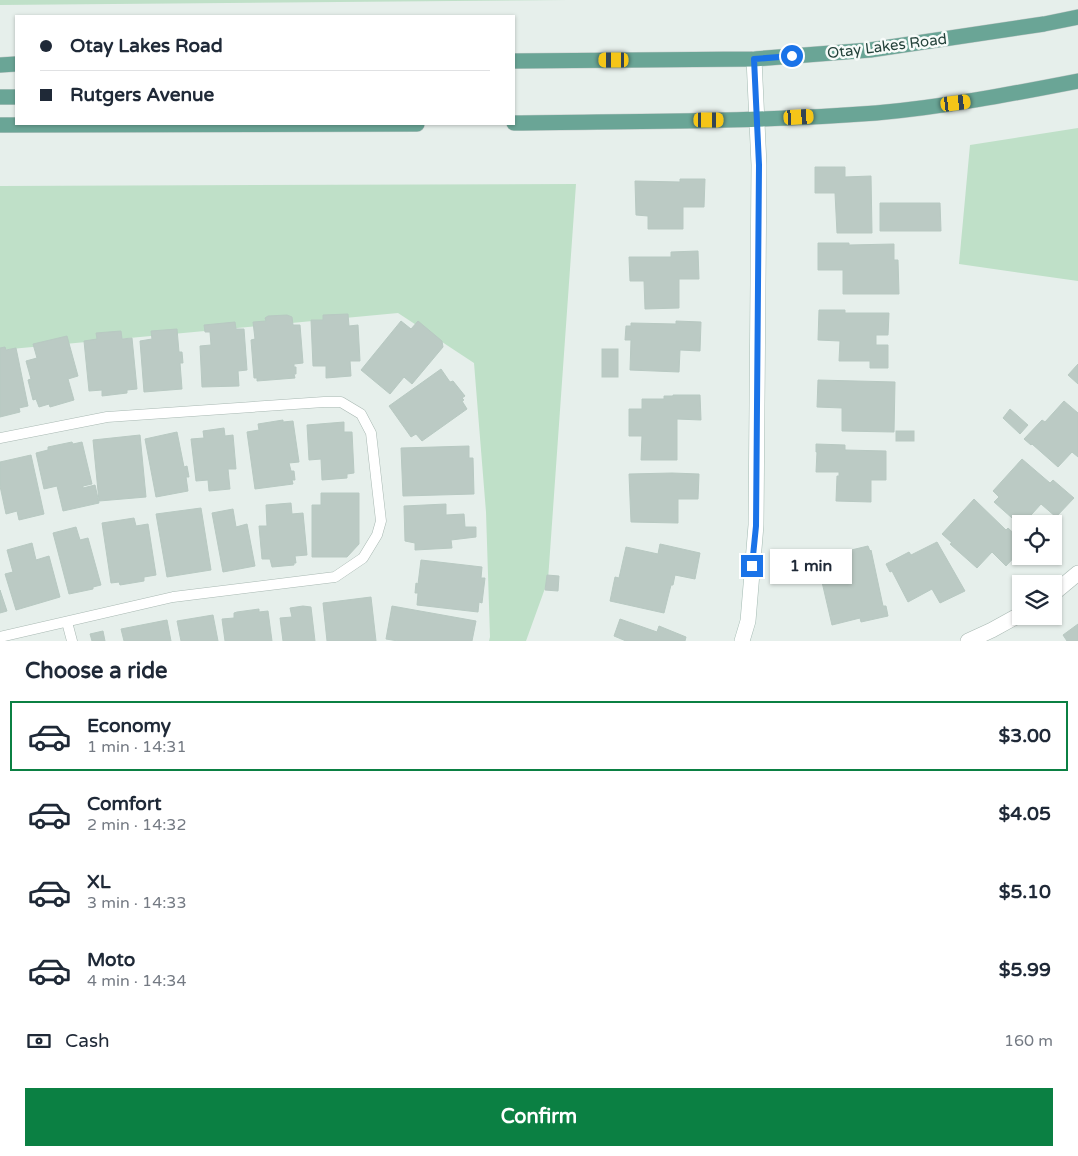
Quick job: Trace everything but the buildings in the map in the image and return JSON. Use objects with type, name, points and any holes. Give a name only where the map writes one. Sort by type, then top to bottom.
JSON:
[{"type":"main road","name":"Otay Lakes Road","points":[[515,61],[754,59],[870,50],[1044,24],[1078,17]]},
{"type":"main road","points":[[742,641],[748,621],[756,526],[759,165],[754,59]]},
{"type":"main road","points":[[0,64],[15,64]]},
{"type":"main road","points":[[515,122],[757,119],[888,111],[976,101],[1078,81]]},
{"type":"main road","points":[[0,98],[15,97]]},
{"type":"main road","points":[[0,125],[15,125]]},
{"type":"main road","points":[[1062,586],[1078,573]]},
{"type":"main road","points":[[968,641],[1012,619]]},
{"type":"lane","points":[[0,438],[107,417],[341,402],[361,414],[371,433],[380,521],[377,535],[363,558],[335,576],[173,597],[0,637]]},
{"type":"lane","points":[[67,622],[72,641]]},
{"type":"green space","points":[[0,0],[568,0],[0,5]]},
{"type":"green space","points":[[1078,128],[1078,281],[959,264],[970,145]]},
{"type":"green space","points":[[576,184],[548,580],[526,641],[489,641],[486,512],[474,363],[398,313],[0,350],[0,186]]},
{"type":"route","points":[[752,566],[756,526],[759,165],[754,59],[792,56]]}]
